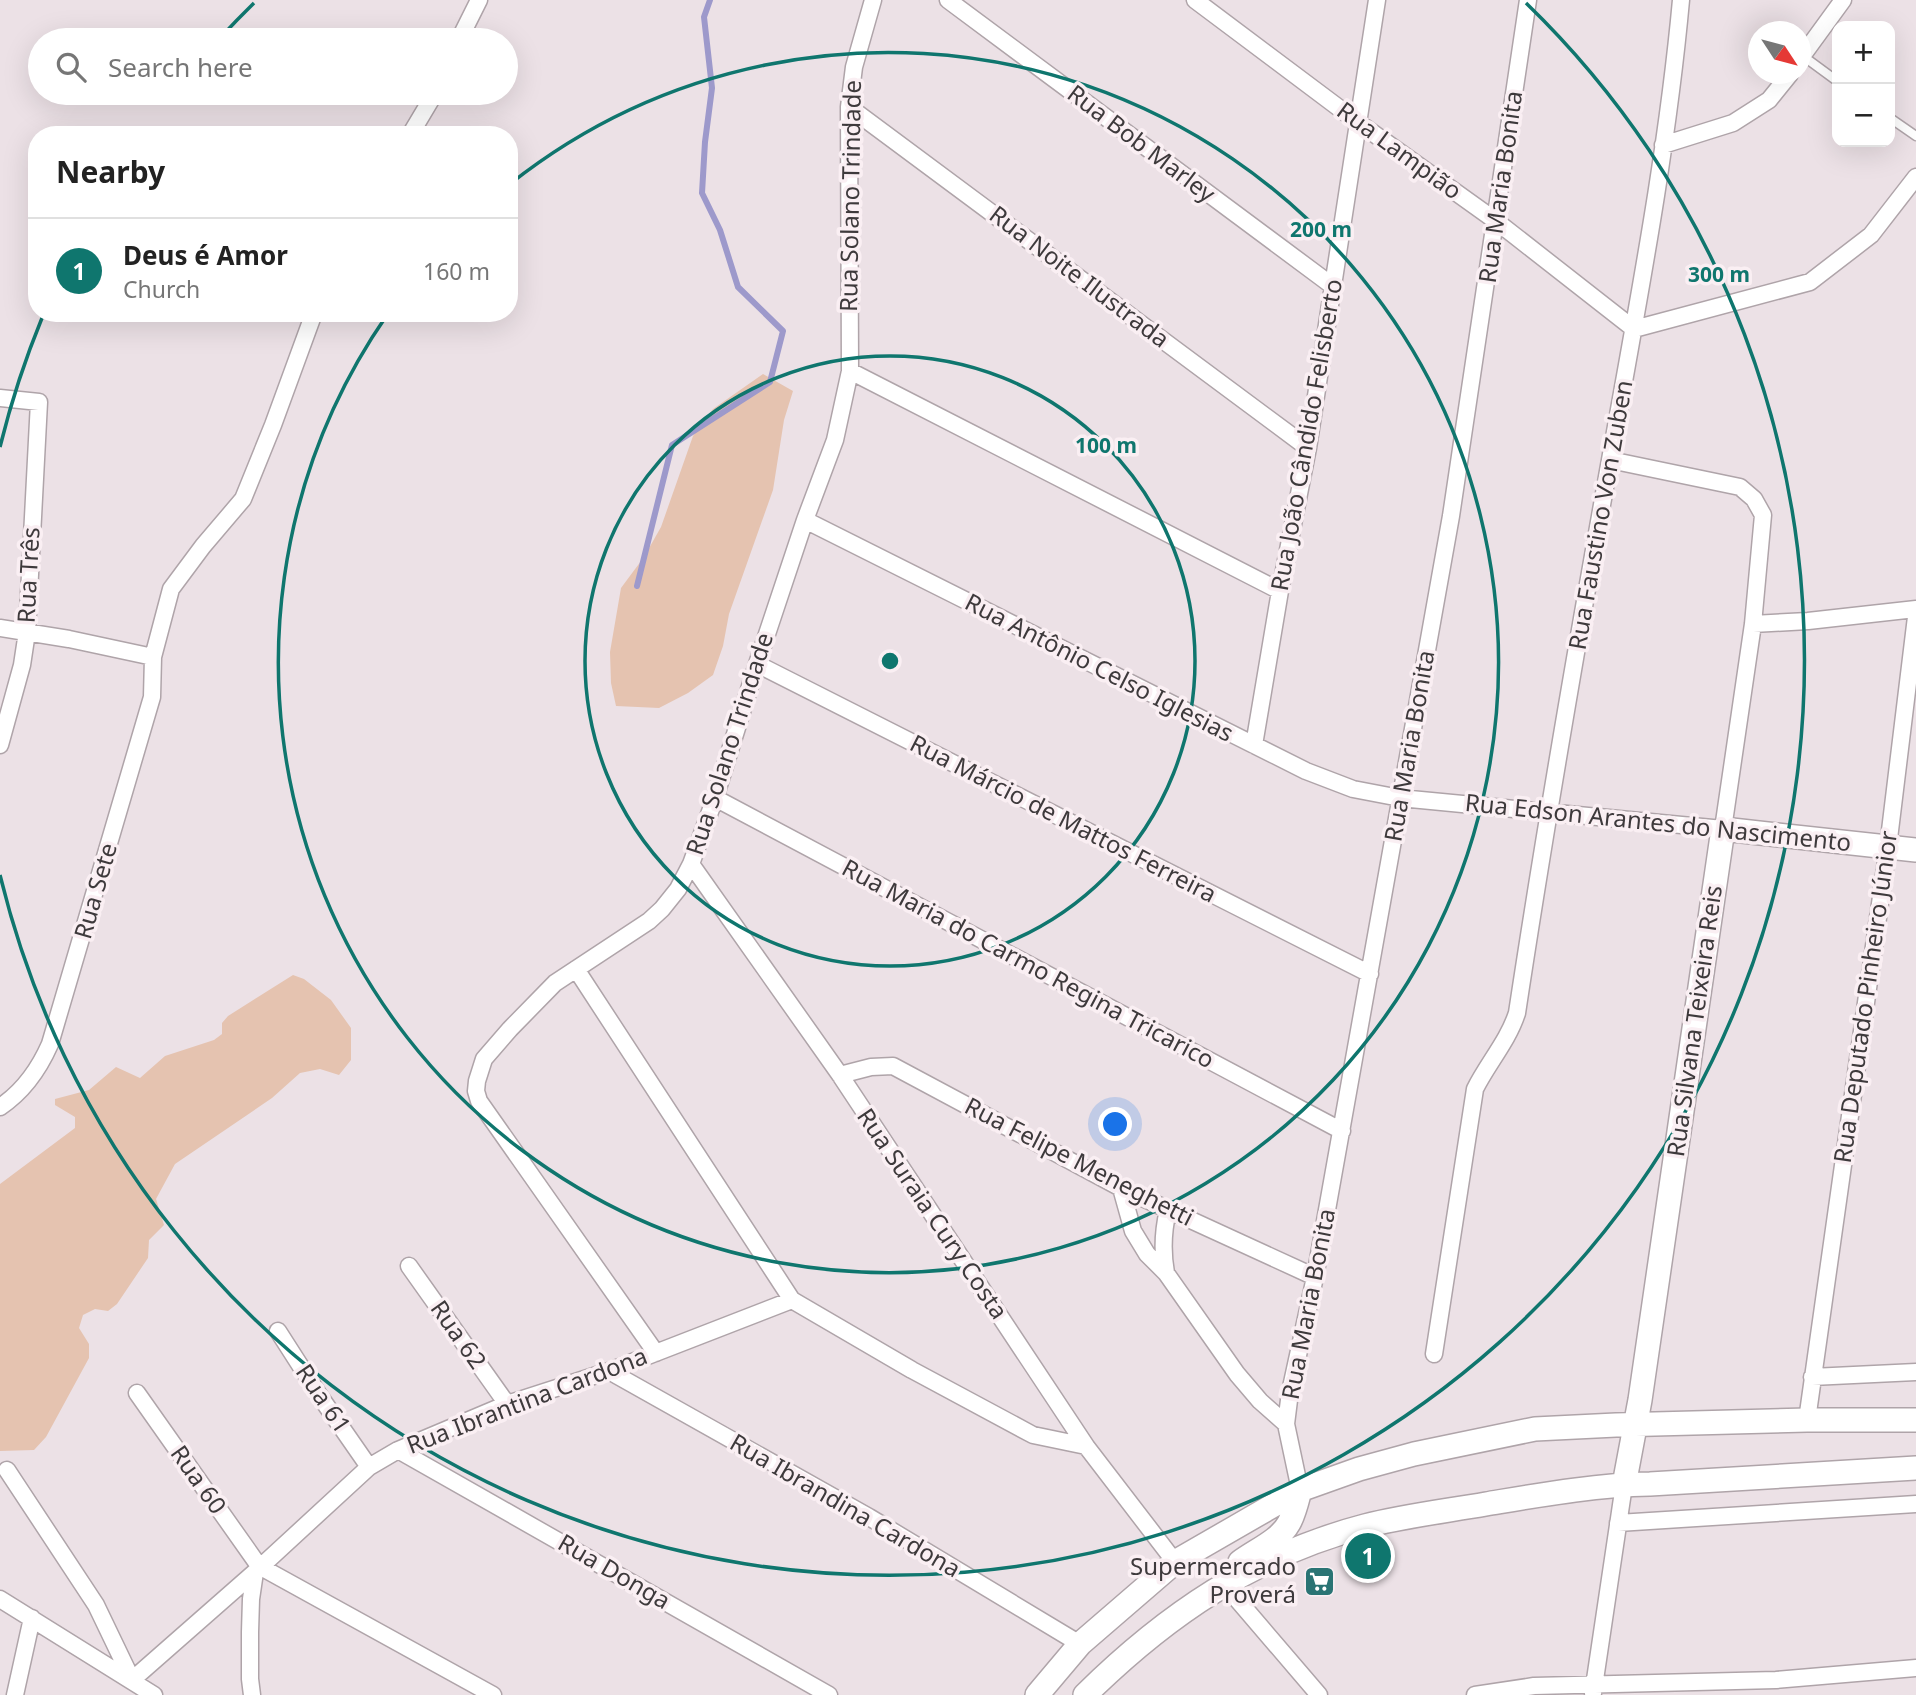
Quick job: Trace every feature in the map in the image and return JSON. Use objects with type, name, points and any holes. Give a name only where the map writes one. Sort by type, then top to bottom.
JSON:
[{"type":"main road","name":"Rua Edson Arantes do Nascimento","points":[[1723,829],[1916,850]]},
{"type":"main road","name":"Rua Silvana Teixeira Reis","points":[[1624,1485],[1636,1425],[1723,829]]},
{"type":"main road","points":[[1037,1695],[1080,1644],[1175,1562],[1300,1490],[1359,1469],[1414,1454],[1535,1429],[1807,1420],[1916,1420]]},
{"type":"main road","points":[[1086,1695],[1146,1639],[1224,1584],[1275,1558],[1365,1526],[1548,1493],[1624,1485],[1916,1468]]},
{"type":"main road","points":[[1224,1584],[1238,1564],[1284,1530],[1294,1513],[1300,1490]]},
{"type":"street","points":[[465,28],[479,0]]},
{"type":"street","name":"Rua Solano Trindade","points":[[656,1353],[479,1101],[477,1091],[480,1069],[488,1054],[555,983],[656,915],[678,889],[691,863],[715,798],[805,520],[835,440],[850,371],[849,107],[854,67],[873,0]]},
{"type":"street","name":"Rua Bob Marley","points":[[948,0],[1334,287]]},
{"type":"street","name":"Rua Lampião","points":[[1195,0],[1496,221],[1634,329]]},
{"type":"street","name":"Rua João Cândido Felisberto","points":[[1254,745],[1308,448],[1377,0]]},
{"type":"street","name":"Rua Maria Bonita","points":[[1300,1490],[1286,1424],[1290,1392],[1342,1131],[1451,516],[1528,0]]},
{"type":"street","name":"Rua Faustino Von Zuben","points":[[1434,1354],[1475,1089],[1512,1029],[1517,1013],[1548,811],[1634,329],[1676,59],[1681,0]]},
{"type":"street","points":[[1811,45],[1843,0]]},
{"type":"street","points":[[1663,145],[1733,123],[1769,100],[1782,84]]},
{"type":"street","points":[[415,126],[428,105]]},
{"type":"street","name":"Rua Noite Ilustrada","points":[[849,107],[1308,448]]},
{"type":"street","points":[[1634,329],[1810,282],[1871,235],[1916,177]]},
{"type":"street","name":"Rua Sete","points":[[0,1107],[21,1090],[34,1074],[50,1044],[152,697],[153,657],[171,589],[243,499],[311,322]]},
{"type":"street","points":[[850,371],[1280,591]]},
{"type":"street","name":"Rua Três","points":[[0,398],[39,402],[27,632],[22,666],[0,746]]},
{"type":"street","name":"Rua Silvana Teixeira Reis","points":[[1610,460],[1740,487],[1754,499],[1763,515],[1753,624],[1723,829]]},
{"type":"street","name":"Rua Antônio Celso Iglesias","points":[[805,520],[1306,771],[1353,789],[1400,798]]},
{"type":"street","points":[[1753,624],[1916,609]]},
{"type":"street","name":"Rua Deputado Pinheiro Júnior","points":[[1807,1420],[1888,847],[1916,617]]},
{"type":"street","points":[[0,628],[153,657]]},
{"type":"street","name":"Rua Márcio de Mattos Ferreira","points":[[757,664],[1370,974]]},
{"type":"street","name":"Rua Maria do Carmo Regina Tricarico","points":[[715,798],[1342,1131]]},
{"type":"street","name":"Rua Edson Arantes do Nascimento","points":[[1400,798],[1723,829]]},
{"type":"street","name":"Rua Suraia Cury Costa","points":[[691,863],[841,1075],[1086,1446],[1175,1562]]},
{"type":"street","points":[[576,969],[792,1300],[912,1370],[1033,1435],[1086,1446]]},
{"type":"street","name":"Rua Felipe Meneghetti","points":[[841,1075],[871,1067],[893,1066],[1121,1188],[1315,1277]]},
{"type":"street","points":[[1121,1188],[1133,1231],[1147,1254],[1166,1273],[1259,1401],[1286,1424]]},
{"type":"street","points":[[1166,1273],[1163,1256],[1164,1227],[1168,1210]]},
{"type":"street","name":"Rua 62","points":[[409,1266],[507,1404]]},
{"type":"street","name":"Rua Ibrantina Cardona","points":[[132,1680],[369,1467],[398,1450],[507,1404],[608,1371],[792,1300]]},
{"type":"street","name":"Rua 61","points":[[278,1331],[369,1467]]},
{"type":"street","name":"Rua Ibrandina Cardona","points":[[608,1371],[869,1517],[1080,1644]]},
{"type":"street","points":[[1812,1377],[1916,1372]]},
{"type":"street","name":"Rua 60","points":[[137,1393],[257,1569]]},
{"type":"street","name":"Rua Donga","points":[[398,1450],[827,1694]]},
{"type":"street","points":[[7,1470],[96,1605],[132,1680]]},
{"type":"street","name":"Rua Silvana Teixeira Reis","points":[[1594,1690],[1624,1485]]},
{"type":"street","points":[[1618,1523],[1916,1504]]},
{"type":"street","points":[[253,1695],[250,1679],[250,1621],[257,1569],[493,1695]]},
{"type":"street","points":[[1224,1584],[1319,1695]]},
{"type":"street","points":[[0,1599],[154,1695]]},
{"type":"street","points":[[15,1695],[32,1619]]},
{"type":"street","points":[[1475,1695],[1534,1686],[1594,1690],[1775,1688],[1916,1668]]},
{"type":"lane","points":[[1811,64],[1832,77]]},
{"type":"lane","points":[[1895,121],[1916,136]]},
{"type":"shaded area","points":[[763,374],[793,391],[784,420],[773,490],[729,614],[723,646],[713,675],[688,693],[659,708],[616,706],[611,683],[610,652],[621,588],[644,557],[661,527],[693,436],[713,409]]},
{"type":"shaded area","points":[[293,975],[304,979],[331,1000],[351,1028],[351,1060],[339,1075],[320,1069],[300,1073],[272,1098],[175,1164],[156,1199],[164,1225],[149,1240],[148,1258],[117,1304],[108,1311],[95,1309],[83,1315],[79,1328],[89,1344],[89,1358],[46,1437],[34,1450],[0,1451],[0,1184],[75,1128],[75,1117],[55,1105],[55,1099],[89,1090],[116,1067],[140,1078],[165,1056],[214,1040],[222,1034],[222,1023],[228,1016]]},
{"type":"waterway","points":[[637,586],[672,445],[770,382],[783,331],[738,287],[720,230],[702,193],[712,88],[704,17],[710,0]]},
{"type":"place","name":"Deus é Amor","points":[[1368,1556]]},
{"type":"place","name":"Supermercado Proverá","points":[[1319,1581]]}]
